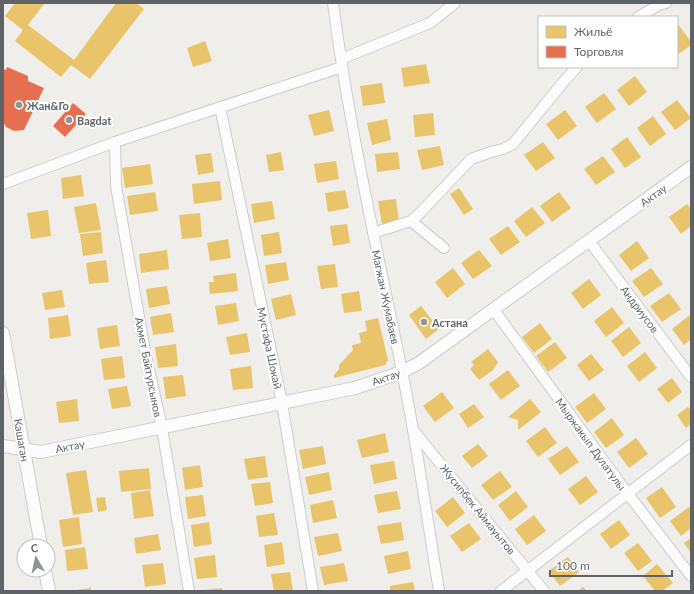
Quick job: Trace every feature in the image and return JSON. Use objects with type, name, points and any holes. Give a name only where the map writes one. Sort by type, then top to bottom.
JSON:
[{"type":"street","name":"Магжан Жумабаев","points":[[333,3],[341,63],[373,233],[402,372],[439,591]]},
{"type":"street","points":[[3,184],[115,142],[341,63],[430,23],[455,3]]},
{"type":"street","points":[[640,16],[663,4]]},
{"type":"street","points":[[373,233],[411,221],[471,159],[503,149],[513,144],[576,68]]},
{"type":"street","name":"Мустафа Шокай","points":[[220,106],[282,403],[313,591]]},
{"type":"street","name":"Ахмет Байтурсынов","points":[[115,142],[116,186],[145,351],[162,428],[189,591]]},
{"type":"street","name":"Актау","points":[[3,446],[41,452],[355,388],[402,372],[419,363],[690,170]]},
{"type":"street","points":[[411,221],[444,248]]},
{"type":"street","name":"Андриусов","points":[[589,241],[691,377]]},
{"type":"street","name":"Мыржакып Дулатулы","points":[[494,310],[628,494],[691,576]]},
{"type":"street","name":"Кашаган","points":[[3,333],[40,538]]},
{"type":"street","name":"Жусипбек Аймауытов","points":[[412,428],[544,591]]},
{"type":"street","points":[[501,591],[691,445]]},
{"type":"street","points":[[47,578],[49,591]]},
{"type":"building: Жильё","points":[[15,3],[43,3],[44,4],[28,25],[74,60],[116,3],[136,3],[144,9],[90,79],[71,65],[61,77],[15,41],[23,30],[5,16]]},
{"type":"building: Жильё","points":[[678,24],[691,42],[691,45],[678,54]]},
{"type":"building: Жильё","points":[[205,41],[212,61],[193,67],[187,48]]},
{"type":"building: Жильё","points":[[426,64],[430,83],[404,87],[401,68]]},
{"type":"building: Жильё","points":[[635,76],[647,92],[629,106],[617,90]]},
{"type":"building: Жильё","points":[[382,83],[385,103],[363,106],[360,86]]},
{"type":"building: Жильё","points":[[604,93],[616,109],[597,123],[585,107]]},
{"type":"building: Жильё","points":[[677,100],[691,118],[675,130],[661,112]]},
{"type":"building: Жильё","points":[[329,110],[334,131],[314,136],[308,115]]},
{"type":"building: Жильё","points":[[565,110],[577,126],[558,140],[546,124]]},
{"type":"building: Жильё","points":[[433,113],[435,135],[415,137],[413,115]]},
{"type":"building: Жильё","points":[[653,116],[666,134],[650,146],[637,128]]},
{"type":"building: Жильё","points":[[387,119],[391,140],[372,145],[367,123]]},
{"type":"building: Жильё","points":[[627,137],[641,157],[625,168],[611,149]]},
{"type":"building: Жильё","points":[[543,142],[555,158],[536,171],[524,155]]},
{"type":"building: Жильё","points":[[440,146],[444,165],[422,170],[417,150]]},
{"type":"building: Жильё","points":[[281,152],[284,170],[269,172],[266,155]]},
{"type":"building: Жильё","points":[[398,152],[400,169],[377,172],[375,154]]},
{"type":"building: Жильё","points":[[211,153],[214,172],[198,175],[195,155]]},
{"type":"building: Жильё","points":[[603,156],[615,172],[596,185],[584,169]]},
{"type":"building: Жильё","points":[[336,161],[339,179],[317,183],[314,164]]},
{"type":"building: Жильё","points":[[150,164],[153,184],[125,188],[122,168]]},
{"type":"building: Жильё","points":[[81,175],[84,196],[63,199],[61,178]]},
{"type":"building: Жильё","points":[[220,181],[222,200],[194,204],[192,184]]},
{"type":"building: Жильё","points":[[459,188],[473,209],[464,215],[450,194]]},
{"type":"building: Жильё","points":[[345,190],[349,208],[328,212],[325,193]]},
{"type":"building: Жильё","points":[[155,192],[158,211],[130,215],[127,196]]},
{"type":"building: Жильё","points":[[559,192],[571,208],[552,222],[540,206]]},
{"type":"building: Жильё","points":[[396,199],[399,221],[382,224],[378,201]]},
{"type":"building: Жильё","points":[[272,201],[275,219],[254,223],[251,204]]},
{"type":"building: Жильё","points":[[96,203],[101,230],[79,233],[74,207]]},
{"type":"building: Жильё","points":[[687,204],[691,209],[691,226],[681,234],[669,217]]},
{"type":"building: Жильё","points":[[532,207],[545,223],[526,237],[514,221]]},
{"type":"building: Жильё","points":[[48,210],[51,236],[31,239],[27,213]]},
{"type":"building: Жильё","points":[[200,213],[202,237],[182,239],[179,215]]},
{"type":"building: Жильё","points":[[347,224],[350,243],[333,246],[330,226]]},
{"type":"building: Жильё","points":[[508,226],[520,242],[501,255],[489,239]]},
{"type":"building: Жильё","points":[[101,232],[103,253],[83,256],[80,234]]},
{"type":"building: Жильё","points":[[279,232],[282,253],[264,256],[261,235]]},
{"type":"building: Жильё","points":[[228,239],[231,258],[210,261],[207,243]]},
{"type":"building: Жильё","points":[[637,241],[649,258],[631,271],[619,255]]},
{"type":"building: Жильё","points":[[167,250],[169,269],[141,273],[139,254]]},
{"type":"building: Жильё","points":[[479,250],[492,266],[473,279],[461,263]]},
{"type":"building: Жильё","points":[[106,260],[109,282],[89,284],[86,263]]},
{"type":"building: Жильё","points":[[286,262],[289,280],[268,284],[265,265]]},
{"type":"building: Жильё","points":[[335,264],[338,287],[321,289],[317,266]]},
{"type":"building: Жильё","points":[[453,268],[465,284],[447,298],[435,282]]},
{"type":"building: Жильё","points":[[651,268],[663,284],[644,297],[632,281]]},
{"type":"building: Жильё","points":[[236,273],[238,291],[210,294],[209,282],[214,282],[213,276]]},
{"type":"building: Жильё","points":[[589,279],[601,295],[583,309],[571,293]]},
{"type":"building: Жильё","points":[[167,286],[170,304],[149,308],[146,289]]},
{"type":"building: Жильё","points":[[62,290],[65,307],[45,310],[42,293]]},
{"type":"building: Жильё","points":[[359,291],[362,311],[344,313],[341,294]]},
{"type":"building: Жильё","points":[[669,293],[681,309],[662,322],[650,306]]},
{"type":"building: Жильё","points":[[291,294],[296,315],[276,320],[271,299]]},
{"type":"building: Жильё","points":[[236,303],[239,321],[218,325],[215,306]]},
{"type":"building: Жильё","name":"Астана","points":[[421,306],[439,329],[426,339],[409,315]]},
{"type":"building: Жильё","points":[[612,307],[624,323],[606,337],[594,321]]},
{"type":"building: Жильё","points":[[171,313],[174,332],[153,335],[150,317]]},
{"type":"building: Жильё","points":[[68,315],[71,336],[50,339],[48,318]]},
{"type":"building: Жильё","points":[[690,315],[691,339],[684,345],[672,329]]},
{"type":"building: Жильё","points":[[378,318],[388,360],[385,365],[334,378],[334,375],[339,369],[339,365],[353,350],[352,345],[361,343],[359,333],[367,331],[365,321]]},
{"type":"building: Жильё","points":[[540,323],[552,339],[534,353],[522,337]]},
{"type":"building: Жильё","points":[[117,325],[120,346],[100,349],[97,328]]},
{"type":"building: Жильё","points":[[629,327],[641,343],[623,357],[611,341]]},
{"type":"building: Жильё","points":[[247,333],[250,352],[230,355],[226,337]]},
{"type":"building: Жильё","points":[[555,342],[567,358],[548,372],[536,356]]},
{"type":"building: Жильё","points":[[176,344],[178,366],[158,368],[155,347]]},
{"type":"building: Жильё","points":[[488,349],[498,362],[493,370],[479,380],[470,369],[474,365],[471,362]]},
{"type":"building: Жильё","points":[[645,352],[657,368],[639,382],[627,366]]},
{"type":"building: Жильё","points":[[591,354],[604,370],[589,381],[577,365]]},
{"type":"building: Жильё","points":[[122,356],[125,378],[104,380],[101,359]]},
{"type":"building: Жильё","points":[[251,366],[253,388],[233,390],[230,369]]},
{"type":"building: Жильё","points":[[508,370],[520,386],[501,400],[489,384]]},
{"type":"building: Жильё","points":[[183,375],[186,396],[166,399],[163,377]]},
{"type":"building: Жильё","points":[[672,378],[682,392],[668,403],[657,389]]},
{"type":"building: Жильё","points":[[127,386],[131,406],[112,409],[108,389]]},
{"type":"building: Жильё","points":[[442,392],[454,408],[435,422],[423,406]]},
{"type":"building: Жильё","points":[[594,393],[606,409],[587,423],[575,407]]},
{"type":"building: Жильё","points":[[77,399],[79,421],[59,423],[56,402]]},
{"type":"building: Жильё","points":[[530,399],[541,412],[518,430],[518,420],[508,417]]},
{"type":"building: Жильё","points":[[474,404],[484,417],[468,428],[459,414]]},
{"type":"building: Жильё","points":[[688,407],[691,410],[691,424],[686,428],[677,415]]},
{"type":"building: Жильё","points":[[612,418],[624,435],[606,448],[594,432]]},
{"type":"building: Жильё","points":[[545,427],[557,443],[538,457],[526,441]]},
{"type":"building: Жильё","points":[[385,433],[389,452],[362,458],[357,440]]},
{"type":"building: Жильё","points":[[636,438],[648,454],[629,468],[617,452]]},
{"type":"building: Жильё","points":[[478,444],[488,456],[472,468],[462,456]]},
{"type":"building: Жильё","points":[[323,446],[326,464],[303,469],[299,450]]},
{"type":"building: Жильё","points":[[567,446],[579,462],[560,475],[548,459]]},
{"type":"building: Жильё","points":[[265,456],[268,477],[248,480],[244,459]]},
{"type":"building: Жильё","points":[[394,461],[397,479],[374,484],[370,465]]},
{"type":"building: Жильё","points":[[200,465],[203,487],[185,490],[182,468]]},
{"type":"building: Жильё","points":[[149,468],[151,489],[121,492],[119,471]]},
{"type":"building: Жильё","points":[[86,470],[93,512],[73,515],[66,473]]},
{"type":"building: Жильё","points":[[500,471],[512,487],[493,500],[481,485]]},
{"type":"building: Жильё","points":[[329,472],[332,490],[309,495],[305,477]]},
{"type":"building: Жильё","points":[[586,476],[598,492],[580,505],[568,489]]},
{"type":"building: Жильё","points":[[270,482],[273,503],[255,506],[251,484]]},
{"type":"building: Жильё","points":[[662,487],[676,507],[660,518],[646,498]]},
{"type":"building: Жильё","points":[[150,490],[154,516],[134,519],[131,493]]},
{"type":"building: Жильё","points":[[397,491],[401,509],[378,513],[374,495]]},
{"type":"building: Жильё","points":[[516,491],[528,507],[510,521],[498,505]]},
{"type":"building: Жильё","points":[[203,495],[206,516],[188,519],[185,497]]},
{"type":"building: Жильё","points":[[105,497],[107,510],[98,512],[96,498]]},
{"type":"building: Жильё","points":[[453,497],[465,513],[447,527],[435,511]]},
{"type":"building: Жильё","points":[[333,500],[337,518],[313,523],[310,505]]},
{"type":"building: Жильё","points":[[689,507],[691,509],[691,528],[681,536],[670,521]]},
{"type":"building: Жильё","points":[[274,513],[278,535],[259,537],[256,516]]},
{"type":"building: Жильё","points":[[534,515],[546,531],[527,545],[515,529]]},
{"type":"building: Жильё","points":[[79,517],[82,544],[63,547],[59,520]]},
{"type":"building: Жильё","points":[[619,520],[630,535],[611,549],[600,534]]},
{"type":"building: Жильё","points":[[209,522],[212,544],[194,547],[191,525]]},
{"type":"building: Жильё","points":[[401,522],[404,540],[381,544],[377,526]]},
{"type":"building: Жильё","points":[[469,523],[481,539],[462,552],[450,536]]},
{"type":"building: Жильё","points":[[338,533],[342,551],[318,556],[314,537]]},
{"type":"building: Жильё","points":[[158,534],[161,550],[136,554],[134,538]]},
{"type":"building: Жильё","points":[[691,538],[691,553],[684,543]]},
{"type":"building: Жильё","points":[[282,542],[285,564],[267,567],[264,545]]},
{"type":"building: Жильё","points":[[638,543],[652,561],[638,571],[624,553]]},
{"type":"building: Жильё","points":[[85,547],[88,569],[67,571],[65,550]]},
{"type":"building: Жильё","points":[[408,551],[411,569],[388,574],[384,556]]},
{"type":"building: Жильё","points":[[215,555],[217,577],[197,579],[194,558]]},
{"type":"building: Жильё","points":[[568,557],[579,572],[560,586],[549,571]]},
{"type":"building: Жильё","points":[[163,563],[166,584],[145,587],[142,565]]},
{"type":"building: Жильё","points":[[344,563],[348,581],[324,585],[320,567]]},
{"type":"building: Жильё","points":[[657,564],[673,583],[662,591],[655,591],[643,576]]},
{"type":"building: Жильё","points":[[290,572],[293,591],[274,591],[271,574]]},
{"type":"building: Жильё","points":[[413,582],[415,591],[390,591],[390,586]]},
{"type":"building: Жильё","points":[[583,587],[587,591],[578,591]]},
{"type":"building: Жильё","points":[[91,588],[91,591],[76,591],[76,590]]},
{"type":"building: Жильё","points":[[222,588],[222,591],[204,591],[204,590]]},
{"type":"building: Торговля","name":"Жан&Го","points":[[7,67],[28,76],[28,81],[44,88],[24,130],[14,131],[6,127],[3,122],[3,69],[6,70]]},
{"type":"building: Торговля","name":"Bagdat","points":[[73,103],[86,114],[65,137],[53,126]]},
{"type":"place","name":"Жан&Го","points":[[19,105]]},
{"type":"place","name":"Bagdat","points":[[69,120]]},
{"type":"place","name":"Астана","points":[[424,322]]}]
